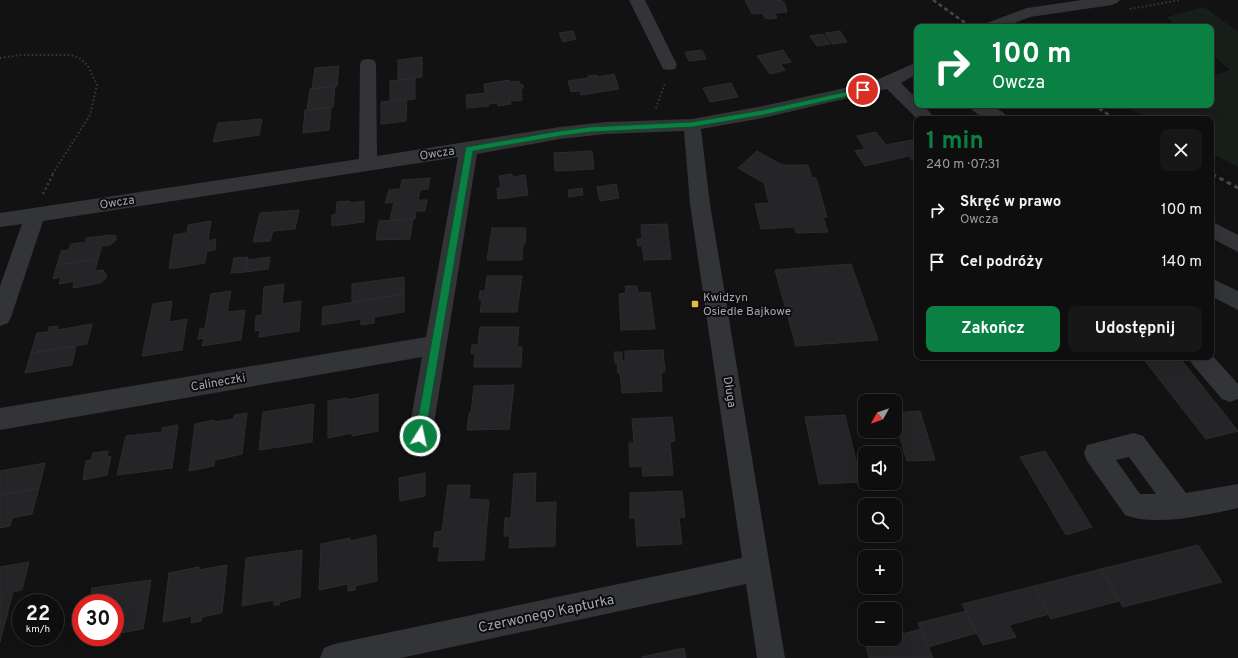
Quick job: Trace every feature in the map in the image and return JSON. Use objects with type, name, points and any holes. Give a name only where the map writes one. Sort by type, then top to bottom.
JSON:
[{"type":"street","points":[[637,0],[669,65]]},
{"type":"street","points":[[998,24],[1023,14],[1065,6],[1112,0]]},
{"type":"street","points":[[368,64],[368,164]]},
{"type":"street","name":"Owcza","points":[[0,220],[583,131],[692,125],[763,112],[876,87],[890,82],[914,69]]},
{"type":"street","points":[[890,82],[914,107]]},
{"type":"street","points":[[915,108],[923,116]]},
{"type":"street","points":[[983,108],[1001,116]]},
{"type":"street","name":"Długa","points":[[692,125],[700,204],[771,658]]},
{"type":"street","points":[[420,436],[469,149]]},
{"type":"street","points":[[0,316],[35,215]]},
{"type":"street","points":[[1214,231],[1238,244]]},
{"type":"street","points":[[1214,288],[1238,301]]},
{"type":"street","name":"Calineczki","points":[[0,419],[436,345]]},
{"type":"street","points":[[1203,360],[1235,395]]},
{"type":"street","points":[[1180,507],[1238,496]]},
{"type":"street","name":"Czerwonego Kapturka","points":[[334,658],[373,654],[758,568]]},
{"type":"path","points":[[0,58],[20,55],[71,55],[81,59],[88,66],[97,85],[90,115],[49,179],[35,215]]},
{"type":"path","points":[[655,111],[660,99],[669,65]]},
{"type":"shaded area","points":[[1204,7],[1238,32],[1238,167],[1214,155],[1214,116],[1143,116],[1130,108],[1214,108],[1214,75],[1230,70],[1214,57],[1214,24],[1174,24],[1166,17]]},
{"type":"building","points":[[745,0],[781,0],[785,4],[787,12],[775,13],[777,18],[765,18],[762,13],[752,14]]},
{"type":"building","points":[[573,31],[576,39],[563,42],[559,33]]},
{"type":"building","points":[[840,31],[847,42],[832,44],[825,33]]},
{"type":"building","points":[[823,34],[830,44],[817,46],[810,36]]},
{"type":"building","points":[[702,50],[706,59],[689,61],[685,52]]},
{"type":"building","points":[[783,50],[791,62],[781,64],[785,70],[770,74],[757,56]]},
{"type":"building","points":[[422,57],[422,77],[398,80],[398,60]]},
{"type":"building","points":[[339,66],[337,86],[312,89],[315,68]]},
{"type":"building","points":[[614,74],[619,89],[581,95],[580,91],[571,92],[568,81],[588,78],[588,76],[597,75],[597,77]]},
{"type":"building","points":[[415,78],[415,99],[390,101],[390,81]]},
{"type":"building","points":[[509,80],[509,82],[519,81],[520,84],[523,85],[521,90],[522,100],[510,101],[511,104],[498,106],[498,103],[488,104],[489,106],[467,108],[466,95],[485,93],[484,84]]},
{"type":"building","points":[[731,83],[738,97],[710,102],[703,88]]},
{"type":"building","points":[[335,86],[333,107],[307,110],[310,89]]},
{"type":"building","points":[[407,99],[406,121],[381,124],[381,102]]},
{"type":"building","points":[[331,107],[329,130],[303,133],[305,110]]},
{"type":"building","points":[[262,119],[259,135],[213,142],[218,123]]},
{"type":"building","points":[[876,132],[886,145],[914,140],[914,160],[912,160],[909,156],[865,166],[855,151],[865,149],[857,136]]},
{"type":"building","points":[[592,151],[594,169],[555,171],[554,153]]},
{"type":"building","points":[[757,151],[782,165],[808,165],[812,178],[816,178],[827,217],[823,217],[828,232],[796,233],[794,227],[761,229],[755,204],[769,203],[764,183],[738,168]]},
{"type":"building","points":[[512,174],[512,177],[525,175],[528,195],[498,199],[497,188],[501,188],[499,176]]},
{"type":"building","points":[[430,178],[428,189],[420,190],[418,200],[427,200],[425,211],[416,211],[415,219],[390,220],[394,202],[385,203],[389,190],[400,189],[402,180]]},
{"type":"building","points":[[616,184],[619,198],[600,201],[597,187]]},
{"type":"building","points":[[582,188],[583,195],[569,197],[568,190]]},
{"type":"building","points":[[350,201],[350,203],[364,201],[364,222],[332,226],[332,215],[336,214],[337,202]]},
{"type":"building","points":[[299,210],[295,229],[273,231],[270,241],[253,242],[260,213]]},
{"type":"building","points":[[413,219],[410,239],[376,240],[379,221]]},
{"type":"building","points":[[211,221],[208,241],[216,239],[215,250],[207,251],[205,263],[169,269],[174,235],[187,233],[188,225]]},
{"type":"building","points":[[667,224],[671,259],[644,260],[642,246],[638,246],[637,239],[642,239],[641,225]]},
{"type":"building","points":[[492,228],[526,228],[522,260],[487,260]]},
{"type":"building","points":[[112,235],[116,236],[116,240],[110,245],[102,246],[98,259],[57,265],[61,251],[69,250],[71,244],[86,242],[86,238]]},
{"type":"building","points":[[248,257],[245,272],[231,273],[234,258]]},
{"type":"building","points":[[270,257],[268,269],[245,272],[248,260]]},
{"type":"building","points":[[98,259],[95,271],[103,270],[107,275],[100,283],[73,288],[74,281],[59,284],[61,277],[53,279],[57,265]]},
{"type":"building","points":[[851,264],[878,340],[796,346],[775,270]]},
{"type":"building","points":[[487,276],[522,276],[517,312],[480,312],[482,300],[479,300],[480,291],[485,291]]},
{"type":"building","points":[[404,277],[404,294],[352,302],[352,284]]},
{"type":"building","points":[[284,284],[282,304],[301,301],[299,331],[259,337],[260,330],[255,331],[256,316],[262,315],[264,287]]},
{"type":"building","points":[[625,286],[637,286],[638,293],[650,292],[655,329],[621,330],[619,294],[626,293]]},
{"type":"building","points":[[231,291],[227,312],[245,310],[241,340],[202,346],[204,338],[198,339],[200,329],[205,328],[211,294]]},
{"type":"building","points":[[404,294],[404,312],[374,317],[374,323],[361,325],[361,319],[322,325],[323,307]]},
{"type":"building","points":[[172,301],[169,322],[187,319],[182,350],[142,356],[153,304]]},
{"type":"building","points":[[92,324],[87,344],[31,353],[37,333],[48,332],[49,327],[58,326],[57,330]]},
{"type":"building","points":[[480,327],[519,327],[517,347],[522,347],[521,367],[474,367],[475,353],[471,354],[472,345],[478,345]]},
{"type":"building","points":[[76,346],[72,365],[25,373],[31,353]]},
{"type":"building","points":[[663,350],[665,372],[661,372],[662,391],[622,393],[620,373],[618,373],[617,363],[615,363],[614,352],[622,352],[622,361],[625,361],[625,351]]},
{"type":"building","points":[[1144,360],[1181,360],[1238,431],[1206,439]]},
{"type":"building","points":[[514,385],[509,429],[467,430],[469,413],[471,413],[474,386]]},
{"type":"building","points":[[378,394],[378,431],[352,436],[352,433],[328,438],[328,401],[347,398],[347,400]]},
{"type":"building","points":[[314,404],[312,442],[259,450],[263,412]]},
{"type":"building","points":[[920,411],[935,460],[907,461],[900,438],[902,438],[902,412]]},
{"type":"building","points":[[247,413],[242,454],[215,460],[214,466],[189,471],[195,424],[214,420],[214,422],[234,419],[234,415]]},
{"type":"building","points":[[845,415],[858,469],[858,482],[819,484],[805,417]]},
{"type":"building","points":[[672,417],[675,441],[670,442],[673,475],[643,476],[642,466],[630,467],[629,443],[634,443],[632,419]]},
{"type":"building","points":[[178,425],[172,468],[117,475],[126,436],[162,432],[162,428]]},
{"type":"building","points":[[108,451],[107,457],[111,456],[107,475],[83,480],[86,461],[91,460],[93,453]]},
{"type":"building","points":[[1045,451],[1092,527],[1066,535],[1020,457]]},
{"type":"building","points":[[45,463],[39,488],[0,495],[0,471]]},
{"type":"building","points":[[425,473],[425,496],[400,501],[399,478]]},
{"type":"building","points":[[536,473],[535,503],[556,502],[555,546],[509,548],[510,536],[504,536],[505,518],[511,518],[514,474]]},
{"type":"building","points":[[448,485],[470,485],[469,499],[489,500],[484,560],[438,561],[440,547],[433,547],[435,532],[442,531]]},
{"type":"building","points":[[39,488],[32,514],[12,518],[10,526],[0,528],[0,495]]},
{"type":"building","points":[[682,491],[685,517],[679,518],[682,544],[637,546],[635,518],[630,518],[630,493]]},
{"type":"building","points":[[376,535],[377,581],[355,586],[355,590],[348,591],[348,584],[319,590],[321,544],[350,538],[350,541]]},
{"type":"building","points":[[1198,545],[1222,582],[1123,607],[1101,569]]},
{"type":"building","points":[[302,550],[300,597],[280,602],[279,605],[274,605],[274,600],[242,606],[246,558]]},
{"type":"building","points":[[29,562],[22,590],[13,592],[5,623],[0,624],[0,567]]},
{"type":"building","points":[[227,565],[222,613],[202,617],[201,621],[191,623],[192,616],[163,622],[169,573],[199,567],[198,570]]},
{"type":"building","points":[[1101,569],[1119,601],[1051,619],[1034,586]]},
{"type":"building","points":[[151,580],[143,629],[124,632],[124,594],[91,594],[92,588]]},
{"type":"building","points":[[1034,586],[1049,614],[1009,625],[1016,637],[983,645],[962,604]]},
{"type":"building","points":[[966,611],[977,633],[928,647],[918,623]]},
{"type":"building","points":[[5,623],[0,642],[0,624]]},
{"type":"building","points":[[921,629],[933,658],[869,658],[866,646],[902,646],[902,634]]},
{"type":"building","points":[[684,648],[686,658],[642,657]]},
{"type":"railway","points":[[933,0],[967,24]]},
{"type":"railway","points":[[1098,108],[1111,116]]},
{"type":"railway","points":[[1214,175],[1238,188]]},
{"type":"place","name":"Kwidzyn Osiedle Bajkowe","points":[[695,304]]},
{"type":"route","points":[[420,436],[469,149],[560,133],[606,128],[692,125],[763,112],[863,90]]}]
